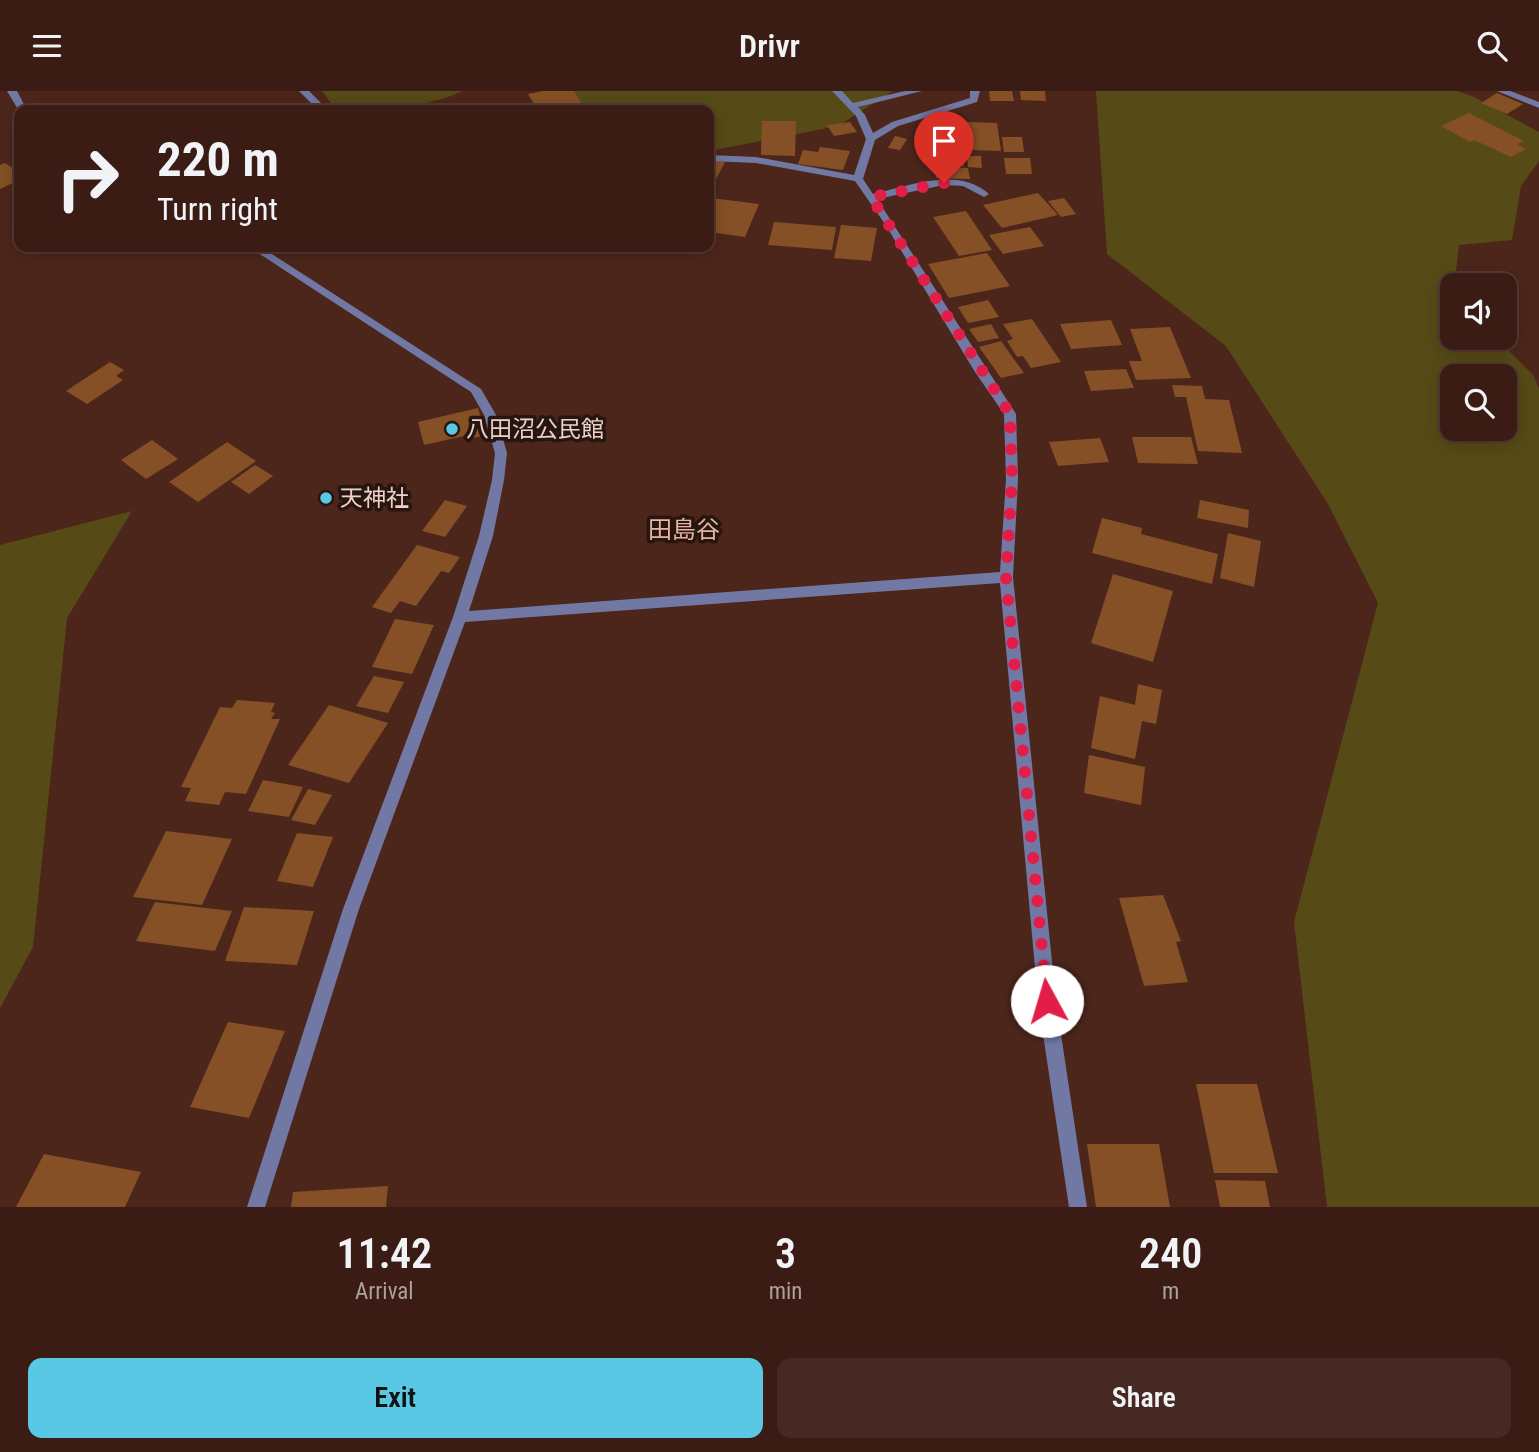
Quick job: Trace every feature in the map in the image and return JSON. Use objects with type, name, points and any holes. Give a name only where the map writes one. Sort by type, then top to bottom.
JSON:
[{"type":"street","points":[[304,91],[318,105]]},
{"type":"street","points":[[836,91],[860,115],[871,139]]},
{"type":"street","points":[[851,106],[917,91]]},
{"type":"street","points":[[858,179],[871,139],[895,124],[974,100],[975,91]]},
{"type":"street","points":[[1502,91],[1539,106]]},
{"type":"street","points":[[714,158],[755,160],[858,179],[1010,414],[1012,479],[1006,577],[1047,1001],[1078,1207]]},
{"type":"street","points":[[871,197],[944,183],[965,183],[984,194]]},
{"type":"street","points":[[256,1207],[351,909],[460,618],[486,536],[501,453],[490,415],[475,389],[265,252]]},
{"type":"street","points":[[460,618],[1006,577]]},
{"type":"shaded area","points":[[322,91],[463,91],[416,105],[332,105]]},
{"type":"shaded area","points":[[574,91],[893,91],[838,126],[714,150],[714,105],[583,105]]},
{"type":"shaded area","points":[[1096,91],[1457,91],[1474,97],[1539,132],[1539,161],[1521,186],[1512,240],[1459,245],[1457,273],[1440,273],[1440,350],[1508,350],[1533,375],[1539,388],[1539,1207],[1327,1207],[1294,922],[1378,603],[1328,504],[1226,346],[1107,254]]},
{"type":"shaded area","points":[[132,511],[67,618],[33,947],[0,1008],[0,545]]},
{"type":"building","points":[[574,91],[583,105],[535,105],[528,94]]},
{"type":"building","points":[[989,91],[1012,91],[1014,101],[990,101]]},
{"type":"building","points":[[1020,91],[1045,91],[1046,101],[1021,100]]},
{"type":"building","points":[[1497,93],[1523,104],[1507,114],[1481,103]]},
{"type":"building","points":[[1469,113],[1524,141],[1517,144],[1526,149],[1511,157],[1474,140],[1470,142],[1441,126]]},
{"type":"building","points":[[762,121],[796,121],[795,156],[761,155]]},
{"type":"building","points":[[850,122],[857,132],[834,136],[827,125]]},
{"type":"building","points":[[966,122],[997,123],[1001,151],[969,150]]},
{"type":"building","points":[[895,136],[907,139],[900,150],[888,148]]},
{"type":"building","points":[[1002,137],[1022,137],[1024,152],[1004,152]]},
{"type":"building","points":[[820,147],[850,151],[843,170],[798,164],[803,150],[818,152]]},
{"type":"building","points":[[940,154],[963,154],[964,166],[941,166]]},
{"type":"building","points":[[967,156],[981,156],[982,168],[968,167]]},
{"type":"building","points":[[1004,158],[1030,158],[1032,174],[1006,174]]},
{"type":"building","points":[[714,161],[725,162],[714,183]]},
{"type":"building","points":[[5,163],[14,169],[14,182],[0,189],[0,165]]},
{"type":"building","points":[[935,167],[968,168],[970,179],[936,178]]},
{"type":"building","points":[[1038,193],[1058,215],[1002,228],[983,205]]},
{"type":"building","points":[[714,198],[759,204],[745,237],[714,233]]},
{"type":"building","points":[[1064,198],[1076,214],[1061,217],[1048,201]]},
{"type":"building","points":[[966,211],[992,250],[959,256],[933,217]]},
{"type":"building","points":[[774,222],[836,227],[832,250],[768,245]]},
{"type":"building","points":[[841,225],[877,228],[871,261],[834,258]]},
{"type":"building","points":[[1030,227],[1044,246],[1003,254],[989,235]]},
{"type":"building","points":[[987,253],[1010,286],[949,298],[928,264]]},
{"type":"building","points":[[988,300],[999,317],[968,323],[958,307]]},
{"type":"building","points":[[1032,319],[1061,362],[1031,368],[1023,356],[1017,357],[1007,341],[1013,339],[1003,324]]},
{"type":"building","points":[[1111,320],[1122,345],[1071,349],[1060,324]]},
{"type":"building","points":[[991,324],[999,338],[978,342],[969,329]]},
{"type":"building","points":[[1170,327],[1191,378],[1136,380],[1129,361],[1142,361],[1130,329]]},
{"type":"building","points":[[1001,341],[1024,373],[1001,378],[979,347]]},
{"type":"building","points":[[110,362],[124,370],[116,376],[123,380],[87,404],[66,391]]},
{"type":"building","points":[[1126,369],[1134,388],[1091,391],[1084,371]]},
{"type":"building","points":[[1172,385],[1202,386],[1205,399],[1229,400],[1242,453],[1198,451],[1186,397],[1175,397]]},
{"type":"building","name":"八田沼公民館","points":[[478,408],[486,435],[465,440],[464,436],[424,445],[418,422]]},
{"type":"building","points":[[1132,437],[1191,437],[1198,464],[1138,463]]},
{"type":"building","points":[[1100,438],[1109,462],[1058,466],[1049,442]]},
{"type":"building","points":[[152,440],[178,459],[146,479],[121,460]]},
{"type":"building","points":[[227,442],[256,461],[198,502],[169,482]]},
{"type":"building","points":[[255,465],[273,476],[249,494],[231,482]]},
{"type":"building","points":[[445,500],[467,506],[445,537],[422,531]]},
{"type":"building","points":[[1200,500],[1249,510],[1248,528],[1197,518]]},
{"type":"building","points":[[1102,518],[1142,528],[1141,534],[1218,554],[1212,584],[1092,553]]},
{"type":"building","points":[[1228,533],[1261,541],[1254,587],[1220,578]]},
{"type":"building","points":[[417,545],[460,557],[449,573],[441,571],[416,606],[400,601],[391,613],[372,607]]},
{"type":"building","points":[[1113,574],[1173,591],[1153,662],[1091,643]]},
{"type":"building","points":[[395,619],[434,625],[412,674],[372,667]]},
{"type":"building","points":[[374,676],[404,682],[388,713],[356,706]]},
{"type":"building","points":[[1138,684],[1162,690],[1156,724],[1142,721],[1135,759],[1091,748],[1100,696],[1135,705]]},
{"type":"building","points":[[237,700],[275,703],[271,712],[275,713],[271,719],[280,719],[246,794],[225,792],[219,805],[185,801],[191,788],[181,787],[220,707],[232,708]]},
{"type":"building","points":[[329,705],[388,723],[349,783],[288,765]]},
{"type":"building","points":[[1089,755],[1145,767],[1141,805],[1084,793]]},
{"type":"building","points":[[263,780],[303,787],[289,817],[248,811]]},
{"type":"building","points":[[308,789],[332,795],[315,825],[291,820]]},
{"type":"building","points":[[166,831],[232,839],[202,905],[133,897]]},
{"type":"building","points":[[297,833],[333,837],[313,887],[277,881]]},
{"type":"building","points":[[1163,895],[1181,941],[1176,942],[1188,982],[1144,986],[1119,898]]},
{"type":"building","points":[[155,902],[232,911],[215,951],[136,941]]},
{"type":"building","points":[[244,907],[314,911],[297,965],[225,961]]},
{"type":"building","points":[[228,1022],[285,1031],[249,1118],[190,1107]]},
{"type":"building","points":[[1196,1084],[1257,1084],[1278,1173],[1214,1173]]},
{"type":"building","points":[[1087,1144],[1159,1144],[1170,1207],[1096,1207]]},
{"type":"building","points":[[44,1154],[141,1172],[125,1207],[16,1207]]},
{"type":"building","points":[[1215,1180],[1265,1181],[1270,1207],[1220,1207]]},
{"type":"building","points":[[388,1186],[386,1207],[291,1207],[293,1192]]},
{"type":"place","name":"八田沼公民館","points":[[452,429]]},
{"type":"place","name":"天神社","points":[[326,498]]},
{"type":"district","name":"田島谷","points":[[684,530]]},
{"type":"route","points":[[944,183],[871,197],[1010,414],[1012,479],[1006,577],[1047,1001]]}]
